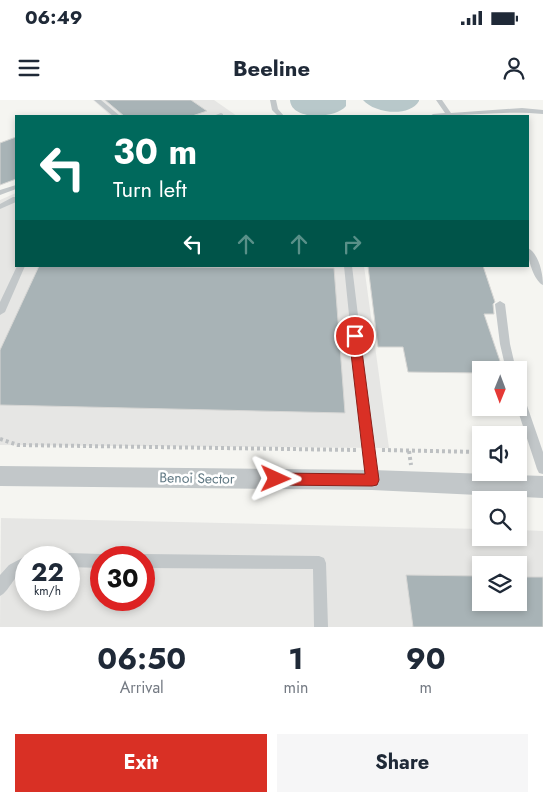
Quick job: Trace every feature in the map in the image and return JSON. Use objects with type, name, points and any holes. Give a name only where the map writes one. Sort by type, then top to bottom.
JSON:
[{"type":"street","name":"Benoi Sector","points":[[0,476],[372,480],[543,487]]},
{"type":"lane","points":[[96,100],[116,115]]},
{"type":"lane","points":[[272,100],[275,110],[280,115]]},
{"type":"lane","points":[[439,100],[449,115],[522,110],[543,112]]},
{"type":"lane","points":[[0,193],[15,187]]},
{"type":"lane","points":[[0,207],[15,200]]},
{"type":"lane","points":[[529,253],[543,282]]},
{"type":"lane","points":[[0,312],[21,267]]},
{"type":"lane","points":[[348,267],[372,480]]},
{"type":"lane","points":[[500,304],[509,361]]},
{"type":"lane","points":[[525,416],[543,469]]},
{"type":"lane","points":[[155,561],[319,563],[321,627]]},
{"type":"lane","points":[[0,589],[6,577],[15,567]]},
{"type":"path","points":[[0,440],[18,445],[472,452]]},
{"type":"shaded area","points":[[93,100],[214,100],[236,115],[110,115]]},
{"type":"shaded area","points":[[290,100],[346,100],[346,106],[333,114],[306,115],[292,107]]},
{"type":"shaded area","points":[[363,100],[419,101],[408,110],[391,112],[375,108]]},
{"type":"shaded area","points":[[15,193],[15,267],[364,267],[389,448],[0,445],[0,200]]},
{"type":"shaded area","points":[[1,518],[472,529],[472,546],[527,546],[527,530],[543,531],[543,627],[0,627]]},
{"type":"building","points":[[105,100],[191,100],[207,111],[195,115],[123,115]]},
{"type":"building","points":[[15,137],[15,179],[0,185],[0,143]]},
{"type":"building","points":[[39,267],[334,268],[345,413],[0,405],[0,350]]},
{"type":"building","points":[[368,267],[483,267],[495,302],[493,304],[494,314],[484,314],[500,361],[472,361],[472,373],[408,372],[403,347],[378,347]]},
{"type":"building","points":[[406,575],[472,576],[472,611],[527,611],[527,577],[543,577],[543,627],[413,627]]},
{"type":"route","points":[[276,479],[372,480],[355,336]]}]
